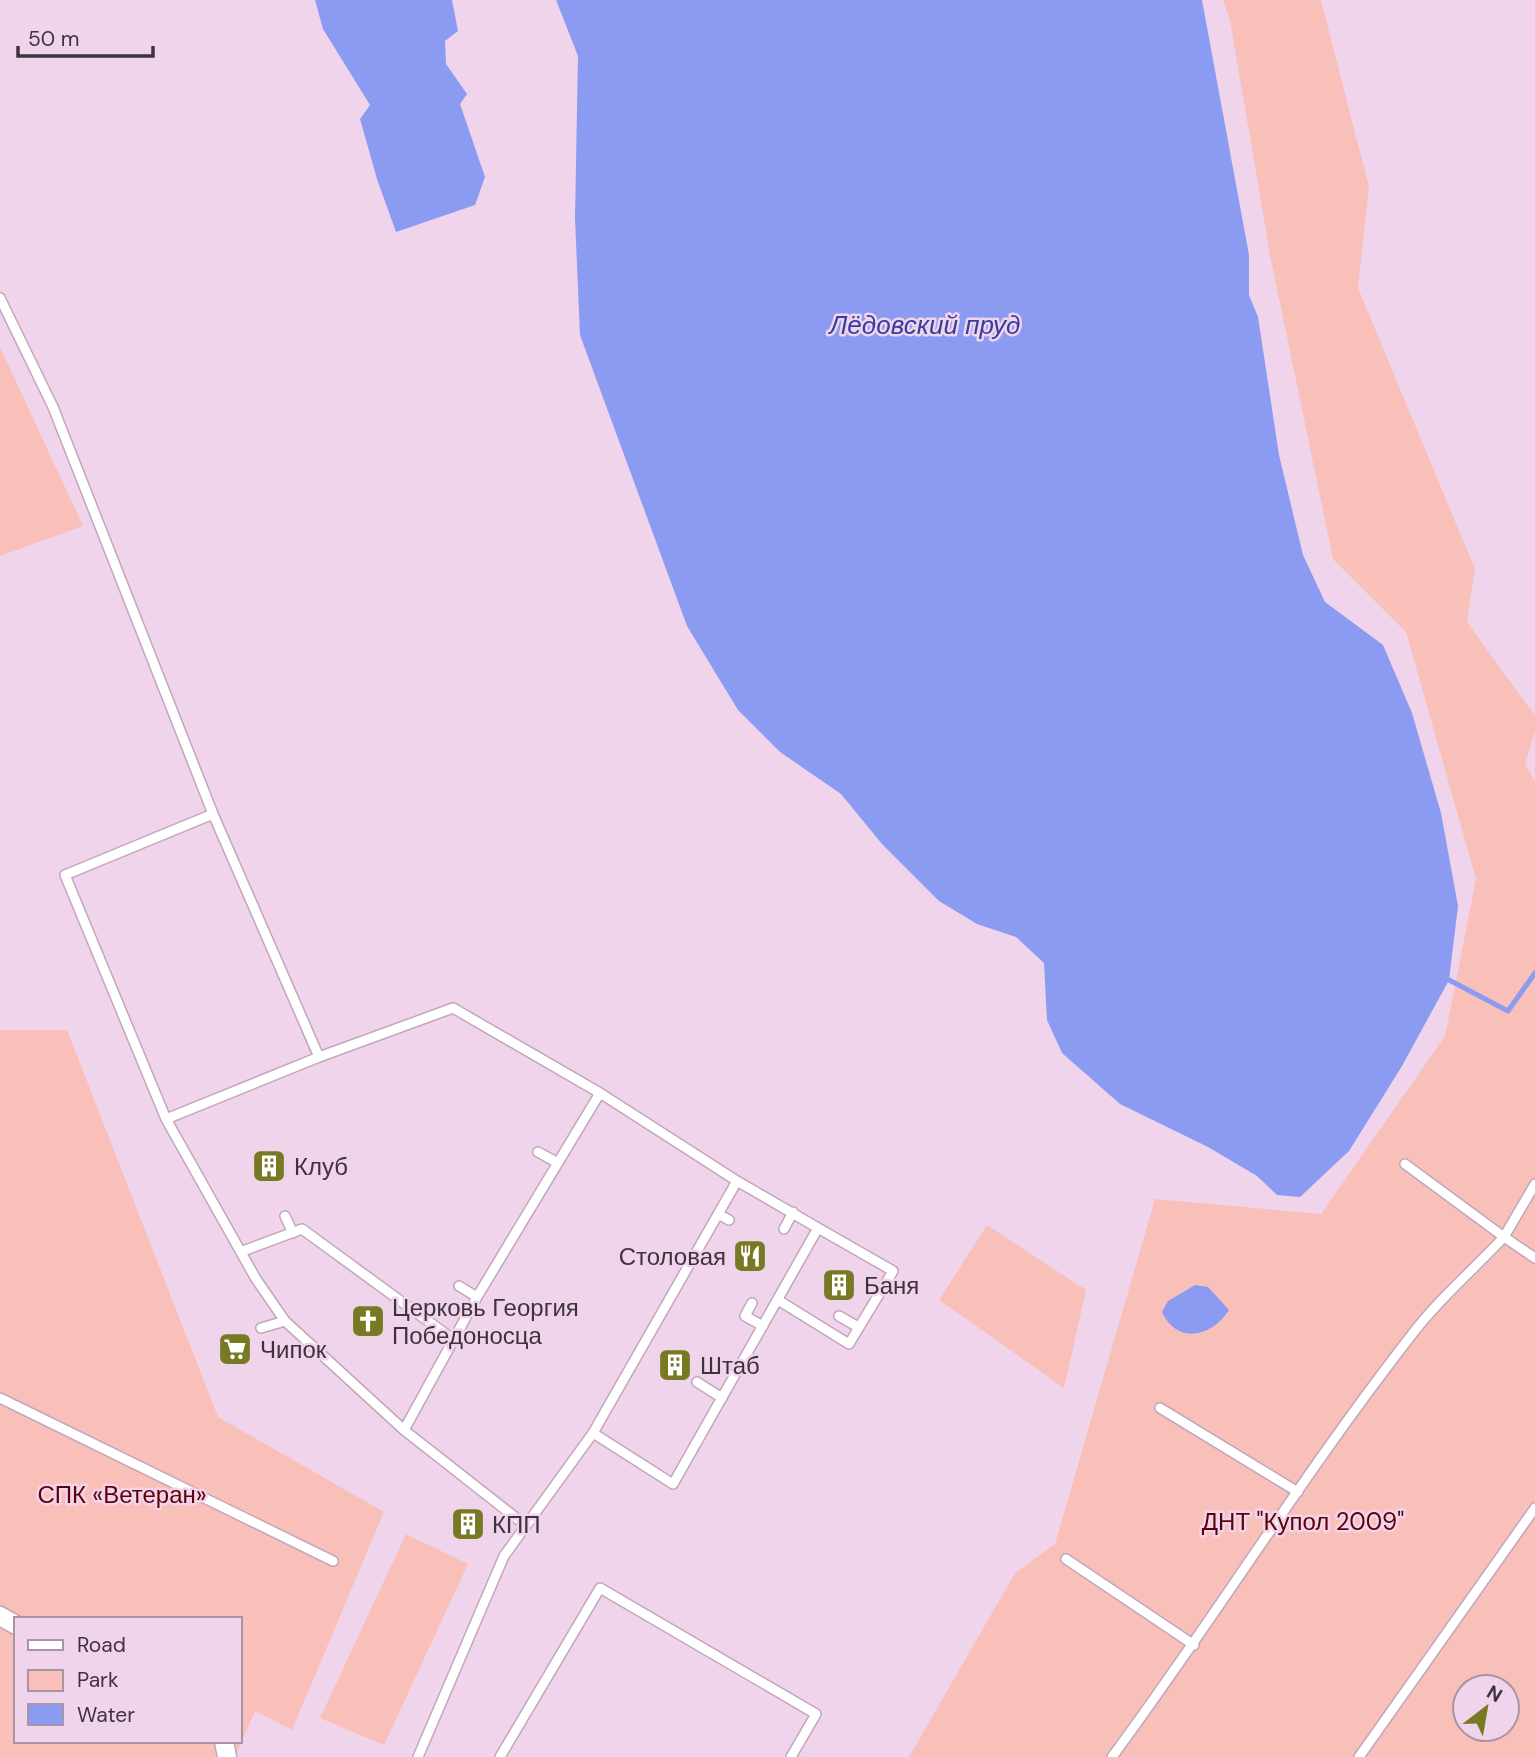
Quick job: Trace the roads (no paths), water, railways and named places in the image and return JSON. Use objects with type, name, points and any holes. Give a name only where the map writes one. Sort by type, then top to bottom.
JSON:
[{"type":"lane","points":[[0,298],[53,407],[213,814],[319,1058]]},
{"type":"lane","points":[[213,814],[65,875],[166,1119],[243,1251],[256,1279],[285,1321],[404,1430],[525,1525]]},
{"type":"lane","points":[[166,1119],[453,1008],[600,1093],[737,1181],[793,1212],[866,1259],[893,1271],[849,1344],[778,1300]]},
{"type":"lane","points":[[404,1430],[477,1297],[600,1093]]},
{"type":"lane","points":[[538,1152],[558,1163]]},
{"type":"lane","points":[[1405,1164],[1535,1258]]},
{"type":"lane","points":[[418,1757],[504,1556],[593,1433],[737,1181]]},
{"type":"lane","points":[[1112,1757],[1194,1645],[1298,1492],[1411,1335],[1504,1237],[1535,1184]]},
{"type":"lane","points":[[783,1229],[793,1212]]},
{"type":"lane","points":[[718,1214],[729,1220]]},
{"type":"lane","points":[[285,1216],[293,1233]]},
{"type":"lane","points":[[593,1433],[673,1483],[818,1228]]},
{"type":"lane","points":[[243,1251],[302,1229],[454,1340]]},
{"type":"lane","points":[[459,1286],[477,1297]]},
{"type":"lane","points":[[752,1303],[745,1316],[763,1326]]},
{"type":"lane","points":[[839,1316],[858,1327]]},
{"type":"lane","points":[[261,1328],[285,1321]]},
{"type":"lane","points":[[697,1382],[722,1398]]},
{"type":"lane","points":[[0,1398],[333,1561]]},
{"type":"lane","points":[[1160,1408],[1298,1492]]},
{"type":"lane","points":[[1359,1757],[1535,1508]]},
{"type":"lane","points":[[1066,1559],[1194,1645]]},
{"type":"lane","points":[[499,1757],[600,1588],[816,1714],[790,1757]]},
{"type":"water","points":[[315,0],[452,0],[458,31],[445,41],[446,64],[467,94],[460,104],[485,177],[475,205],[396,232],[360,119],[370,105],[323,29]]},
{"type":"water","name":"Лёдовский пруд","points":[[556,0],[1202,0],[1249,255],[1249,295],[1258,317],[1279,455],[1303,555],[1325,602],[1383,645],[1412,713],[1441,813],[1458,906],[1449,980],[1402,1066],[1349,1151],[1300,1197],[1277,1195],[1257,1176],[1208,1147],[1120,1104],[1062,1053],[1047,1020],[1044,963],[1016,937],[977,924],[939,901],[882,844],[841,794],[780,752],[738,710],[687,626],[580,335],[575,218],[578,56]]},
{"type":"water","points":[[1195,1285],[1208,1287],[1229,1310],[1222,1319],[1204,1331],[1185,1333],[1168,1322],[1162,1312],[1168,1301]]},
{"type":"waterway","points":[[1449,980],[1508,1011],[1535,973]]},
{"type":"place","name":"Клуб","points":[[269,1166]]},
{"type":"place","name":"Столовая","points":[[750,1256]]},
{"type":"place","name":"Баня","points":[[839,1285]]},
{"type":"place","name":"Церковь Георгия Победоносца","points":[[368,1321]]},
{"type":"place","name":"Чипок","points":[[235,1349]]},
{"type":"place","name":"Штаб","points":[[675,1365]]},
{"type":"place","name":"КПП","points":[[468,1524]]},
{"type":"park label","name":"СПК «Ветеран»","points":[[122,1494]]},
{"type":"park label","name":"ДНТ \"Купол 2009\"","points":[[1303,1521]]}]
